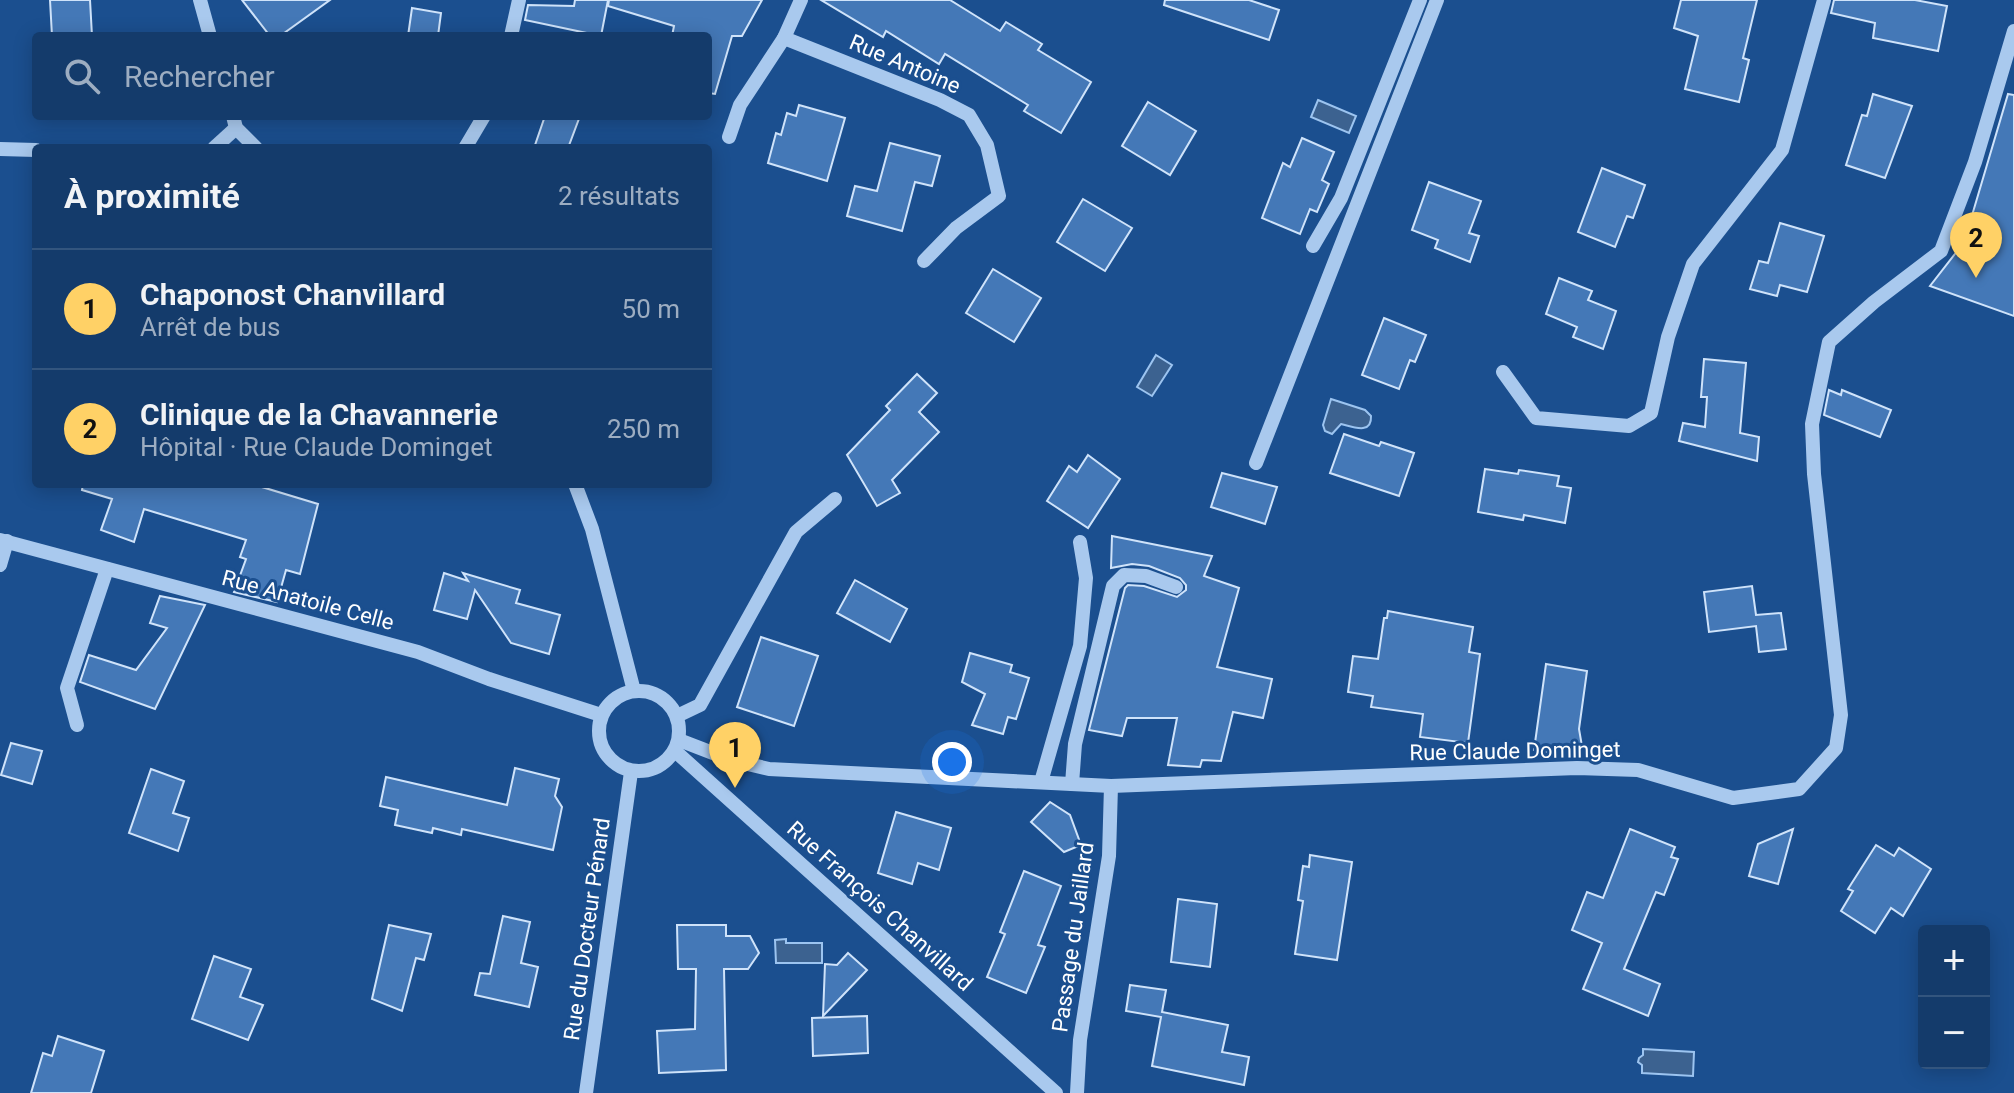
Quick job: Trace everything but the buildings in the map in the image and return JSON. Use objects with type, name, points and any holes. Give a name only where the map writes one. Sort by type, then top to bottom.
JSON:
[{"type":"street","points":[[200,0],[209,32]]},
{"type":"street","points":[[512,32],[519,0]]},
{"type":"street","points":[[729,137],[740,105],[784,38],[801,0]]},
{"type":"street","points":[[1313,246],[1341,198],[1420,0]]},
{"type":"street","points":[[1256,463],[1437,0]]},
{"type":"street","points":[[1503,372],[1536,418],[1629,426],[1651,413],[1668,337],[1693,264],[1782,150],[1824,0]]},
{"type":"street","name":"Rue Claude Dominget","points":[[677,745],[769,769],[1111,786],[1577,768],[1638,770],[1733,798],[1799,789],[1836,748],[1841,715],[1814,474],[1812,424],[1829,342],[1874,302],[1941,251],[1975,162],[2014,31]]},
{"type":"street","name":"Rue Antoine","points":[[784,38],[940,100],[969,115],[987,145],[999,196],[956,228],[924,261]]},
{"type":"street","points":[[467,144],[482,120]]},
{"type":"street","points":[[217,144],[235,122],[253,144]]},
{"type":"street","points":[[0,149],[32,150]]},
{"type":"street","points":[[577,488],[592,529],[634,691]]},
{"type":"street","points":[[677,716],[700,705],[796,532],[835,499]]},
{"type":"street","points":[[0,565],[4,540]]},
{"type":"street","name":"Rue Anatoile Celle","points":[[4,540],[418,652],[489,679],[601,715]]},
{"type":"street","points":[[1041,782],[1080,646],[1086,578],[1080,542]]},
{"type":"street","points":[[77,725],[67,688],[107,569]]},
{"type":"street","points":[[1072,784],[1075,744],[1100,651],[1113,586],[1124,575],[1146,576],[1176,587]]},
{"type":"street","points":[[634,691],[651,693],[667,702],[677,716],[677,745],[664,764],[649,771],[631,772],[615,765],[603,751],[598,733],[601,715],[609,703],[620,695],[634,691]]},
{"type":"street","name":"Rue François Chanvillard","points":[[677,745],[1056,1093]]},
{"type":"street","name":"Rue du Docteur Pénard","points":[[586,1093],[631,772]]},
{"type":"street","name":"Passage du Jaillard","points":[[1077,1093],[1080,1040],[1109,856],[1111,786]]},
{"type":"water","points":[[1318,100],[1356,116],[1349,133],[1311,117]]},
{"type":"water","points":[[1156,355],[1172,365],[1152,396],[1137,387]]},
{"type":"water","points":[[1331,399],[1365,410],[1371,416],[1368,426],[1361,428],[1341,424],[1332,434],[1325,431],[1323,425]]},
{"type":"water","points":[[786,939],[786,943],[822,943],[822,963],[776,963],[775,940]]},
{"type":"water","points":[[1643,1049],[1694,1052],[1693,1076],[1642,1073],[1642,1065],[1638,1062]]},
{"type":"place","name":"Clinique de la Chavannerie","points":[[1976,278]]},
{"type":"place","name":"Chaponost Chanvillard","points":[[735,788]]}]
